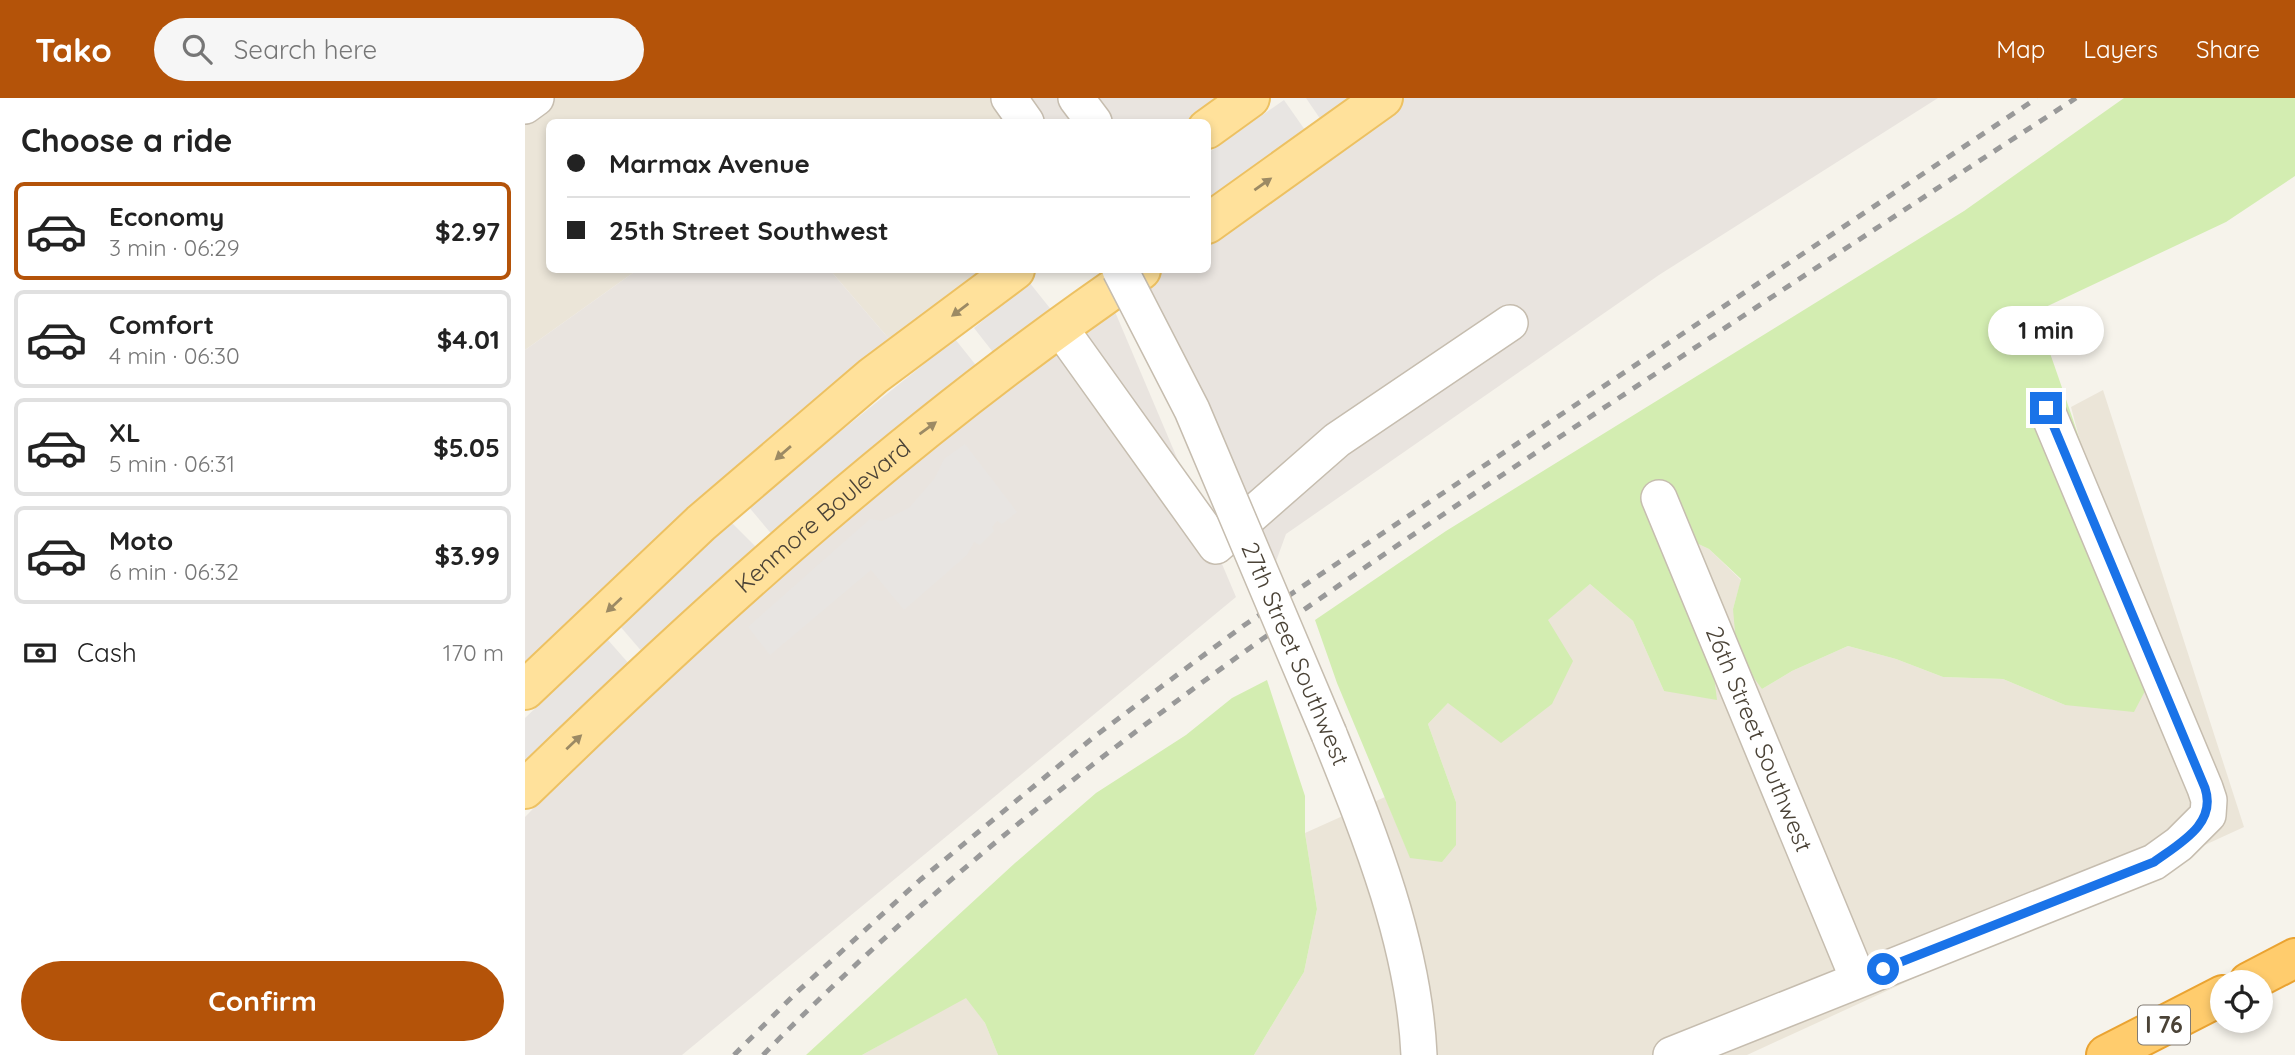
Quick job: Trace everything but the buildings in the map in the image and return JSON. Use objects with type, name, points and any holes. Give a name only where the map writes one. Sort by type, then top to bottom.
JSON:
[{"type":"highway","points":[[2272,970],[2295,958]]},
{"type":"highway","points":[[2273,993],[2295,985]]},
{"type":"highway","name":"I 76","points":[[2106,1055],[2210,1003]]},
{"type":"highway","points":[[2122,1055],[2210,1019]]},
{"type":"main road","points":[[1211,126],[1250,98]]},
{"type":"main road","points":[[1211,221],[1383,98]]},
{"type":"main road","points":[[525,690],[711,514],[873,376],[1011,273]]},
{"type":"main road","name":"Kenmore Boulevard","points":[[525,789],[740,590],[898,452],[1137,273]]},
{"type":"street","points":[[525,106],[536,98]]},
{"type":"street","points":[[1009,98],[1024,119]]},
{"type":"street","points":[[1076,98],[1092,119]]},
{"type":"street","name":"27th Street Southwest","points":[[1122,273],[1192,410],[1362,817],[1392,909],[1417,1008],[1419,1055]]},
{"type":"street","points":[[1060,328],[1216,546],[1336,440],[1510,323]]},
{"type":"street","points":[[1671,1055],[2154,862],[2179,844],[2208,815],[2209,800],[2205,788],[2046,408]]},
{"type":"street","name":"26th Street Southwest","points":[[1659,498],[1858,979]]},
{"type":"shaded area","points":[[525,98],[1009,98],[1024,119],[546,119],[546,273],[633,273],[525,350]]},
{"type":"shaded area","points":[[1009,98],[1250,98],[1211,120],[1024,119]]},
{"type":"shaded area","points":[[1306,98],[1352,98],[1321,120]]},
{"type":"shaded area","points":[[1383,98],[1938,98],[1659,275],[1286,534],[1267,586],[1142,273],[1211,273],[1211,222]]},
{"type":"shaded area","points":[[1284,100],[1305,130],[1211,198],[1211,151]]},
{"type":"shaded area","points":[[633,273],[833,273],[902,354],[525,690],[525,350]]},
{"type":"shaded area","points":[[833,273],[1011,273],[902,354]]},
{"type":"shaded area","points":[[1029,282],[1053,312],[996,356],[974,328]]},
{"type":"shaded area","points":[[1113,307],[1236,597],[682,1055],[525,1055],[525,817],[666,673],[1022,373]]},
{"type":"shaded area","points":[[955,339],[979,369],[774,537],[748,506]]},
{"type":"shaded area","points":[[2103,390],[2244,827],[1747,1055],[1254,1055],[1304,972],[1317,909],[1305,833],[1385,797],[1410,857],[1456,802],[1428,724],[1448,703],[1590,584],[1633,621],[1664,691],[1672,531],[1709,549],[1741,580],[1733,609],[1762,689],[1792,671],[1848,646],[1896,659],[1943,677],[2003,679],[2065,705],[2089,475],[2071,407]]},
{"type":"shaded area","points":[[965,444],[1017,512],[1002,524],[997,521],[992,527],[994,531],[980,545],[974,542],[967,555],[904,610],[871,570],[770,655],[748,627],[870,519],[882,521],[909,508],[935,478],[944,459]]},
{"type":"shaded area","points":[[731,522],[758,549],[644,654],[619,625]]},
{"type":"shaded area","points":[[608,640],[630,665],[525,766],[525,718]]},
{"type":"shaded area","points":[[966,997],[985,1023],[998,1055],[862,1055]]},
{"type":"green space","points":[[2124,98],[2295,98],[2295,176],[2226,222],[2035,312],[2156,670],[2134,712],[2065,705],[2003,679],[1943,677],[1896,659],[1848,646],[1792,671],[1762,689],[1737,655],[1733,609],[1741,579],[1709,549],[1673,532],[1712,660],[1717,700],[1664,691],[1633,621],[1590,584],[1548,620],[1573,661],[1552,704],[1501,743],[1448,703],[1428,724],[1456,802],[1456,845],[1442,862],[1410,858],[1337,683],[1315,620],[1446,531],[1964,211]]},
{"type":"green space","points":[[1267,680],[1305,796],[1305,833],[1317,909],[1304,972],[1254,1055],[998,1055],[985,1023],[966,998],[862,1055],[806,1055],[1015,863],[1096,793],[1186,735],[1232,698]]},
{"type":"railway","points":[[734,1055],[797,992],[920,880],[1095,736],[1243,626],[2037,98]]},
{"type":"railway","points":[[763,1055],[852,968],[945,885],[1041,805],[1240,655],[1445,513],[2076,98]]},
{"type":"route","points":[[1883,969],[2154,862],[2179,844],[2208,815],[2209,800],[2205,788],[2046,408]]}]
